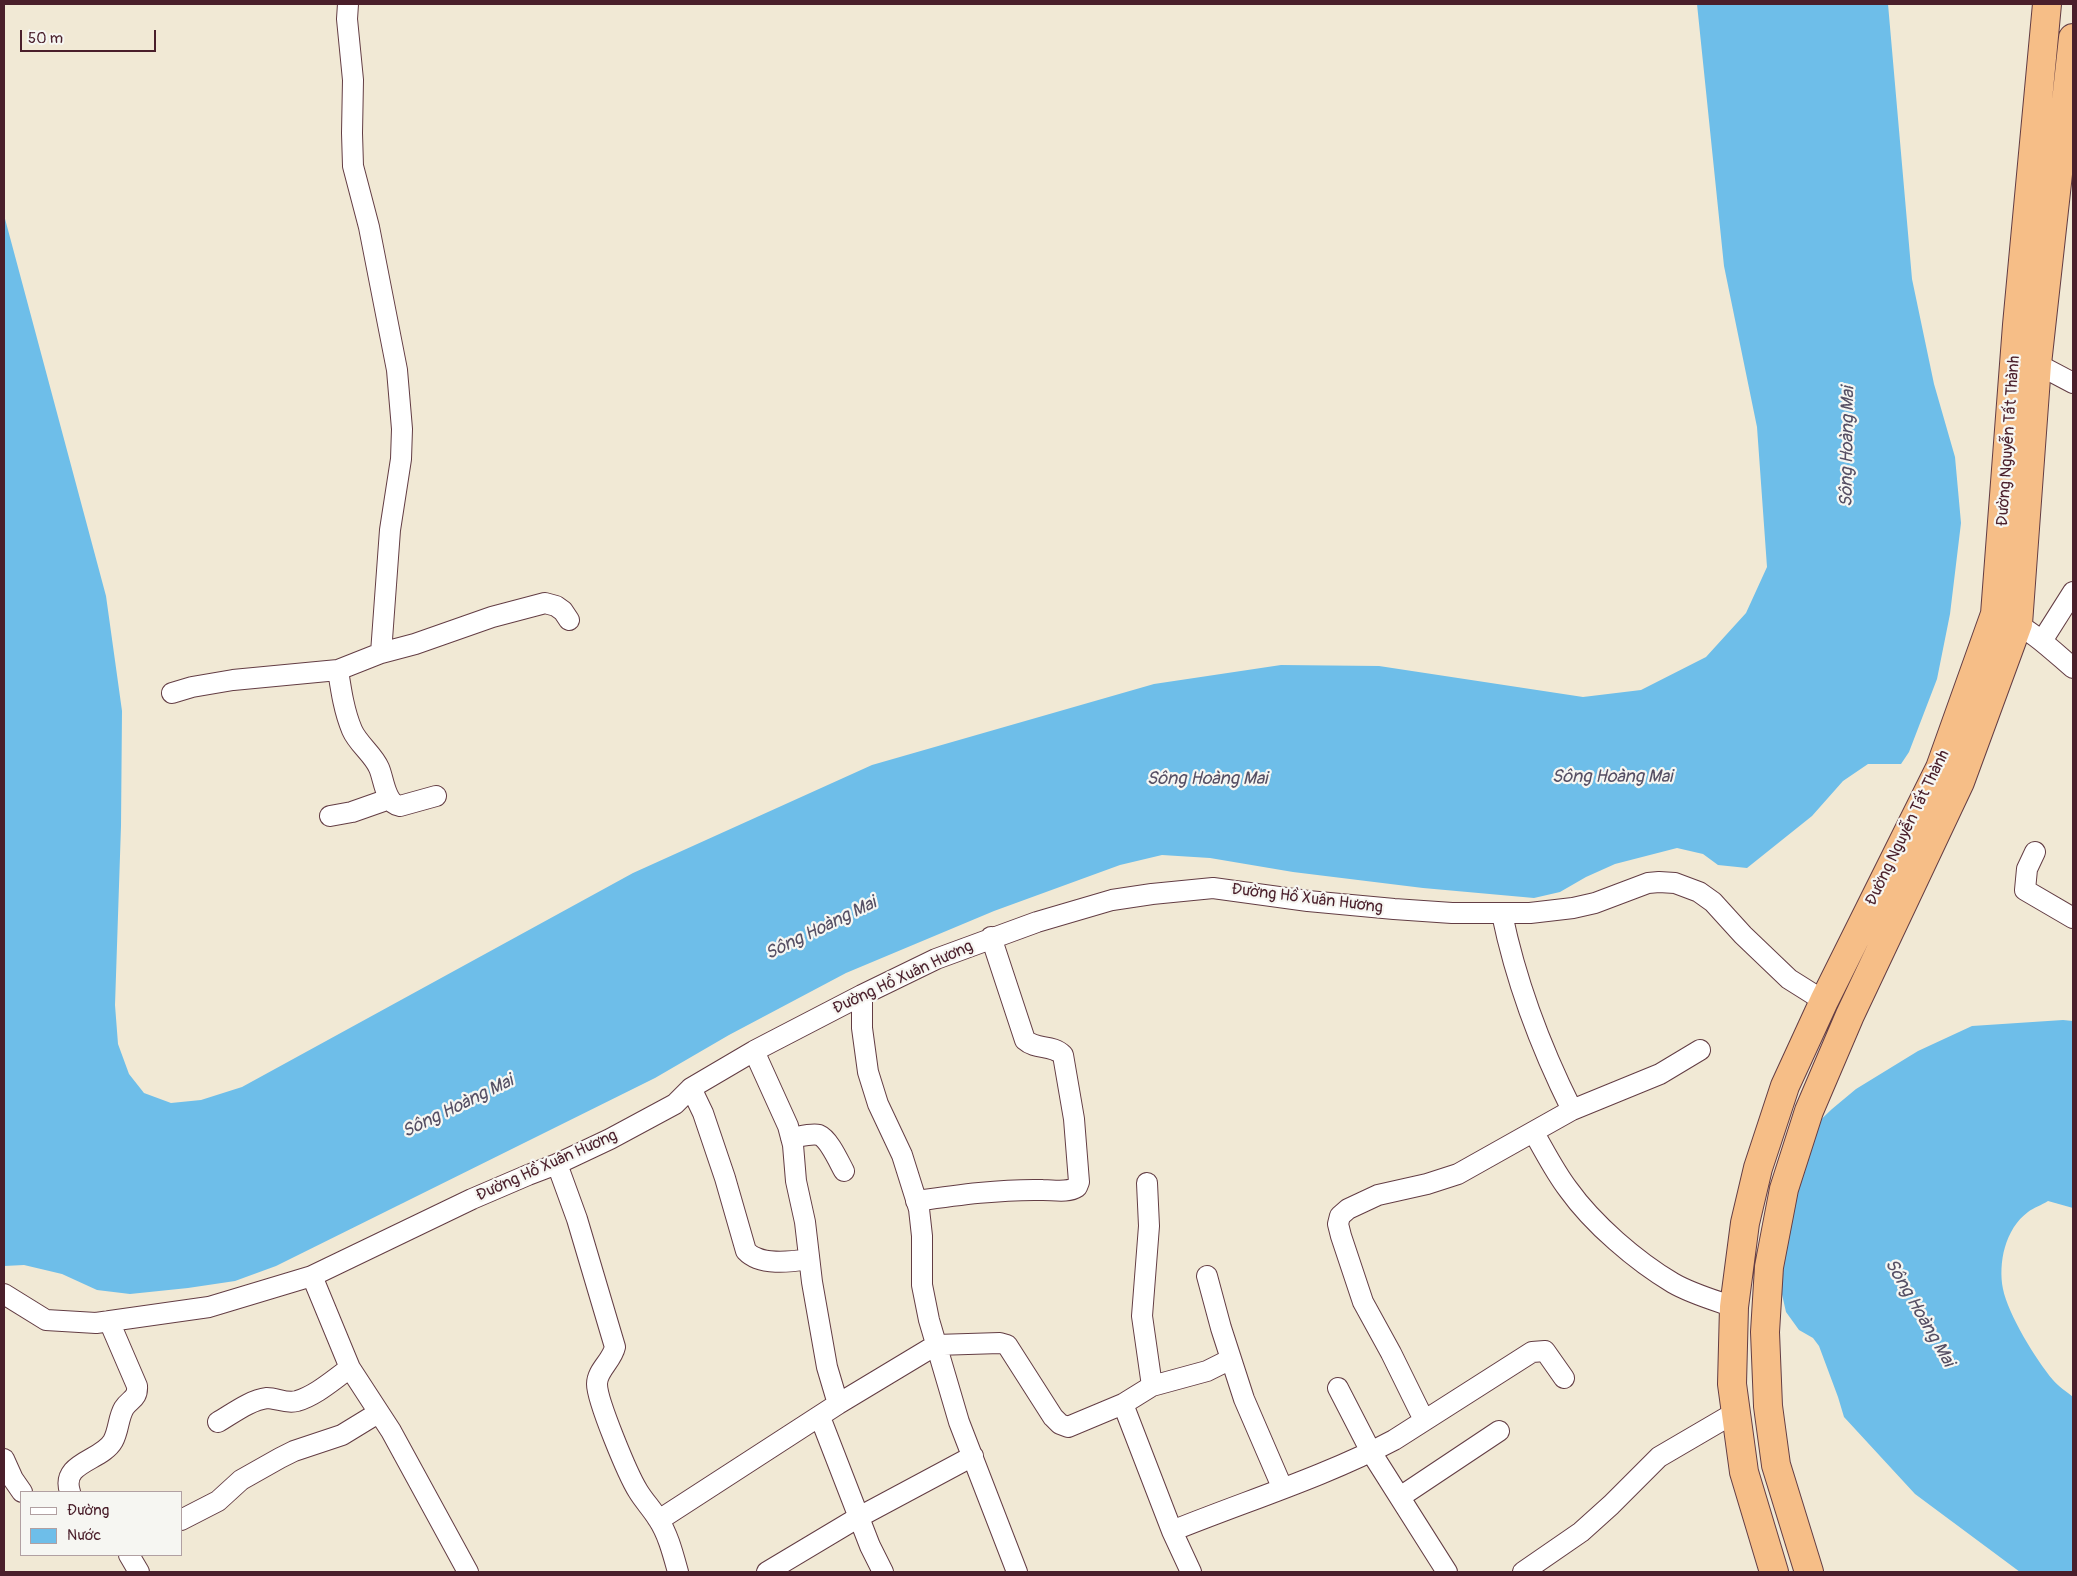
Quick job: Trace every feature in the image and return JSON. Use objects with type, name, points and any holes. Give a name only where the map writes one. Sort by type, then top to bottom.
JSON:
[{"type":"highway","name":"Đường Nguyễn Tất Thành","points":[[1774,1572],[1744,1472],[1732,1384],[1734,1307],[1745,1224],[1758,1168],[1785,1086],[1824,1001],[1940,768],[2007,619],[2017,325],[2047,4]]},
{"type":"highway","name":"Đường Nguyễn Tất Thành","points":[[1809,1572],[1776,1465],[1768,1406],[1765,1332],[1769,1268],[1784,1189],[1808,1111],[1850,1014],[1960,782],[2007,619],[2070,104],[2073,38]]},
{"type":"street","points":[[348,4],[347,20],[353,80],[353,166],[369,227],[397,370],[402,420],[400,459],[390,530],[381,653]]},
{"type":"street","points":[[2037,364],[2073,384]]},
{"type":"street","points":[[2042,640],[2073,592]]},
{"type":"street","points":[[172,693],[192,687],[234,680],[338,670],[381,653],[415,644],[515,610],[545,603],[556,606],[563,611],[569,620]]},
{"type":"street","points":[[2007,619],[2042,640],[2073,668]]},
{"type":"street","points":[[338,670],[343,699],[353,731],[378,766],[390,799],[396,806],[400,806],[436,796]]},
{"type":"street","points":[[330,816],[352,812],[390,799]]},
{"type":"street","points":[[2035,852],[2027,869],[2025,890],[2073,918]]},
{"type":"street","name":"Đường Hồ Xuân Hương","points":[[4,1294],[46,1320],[96,1323],[210,1307],[312,1276],[472,1199],[557,1164],[676,1104],[691,1088],[754,1051],[936,959],[992,937],[1112,900],[1213,888],[1308,901],[1394,909],[1502,914],[1573,908],[1595,903],[1648,883],[1675,883],[1699,892],[1713,902],[1743,935],[1789,979],[1824,1001]]},
{"type":"street","points":[[1502,914],[1509,949],[1538,1033],[1572,1110]]},
{"type":"street","points":[[916,1201],[968,1194],[1029,1190],[1068,1191],[1077,1187],[1079,1182],[1074,1119],[1063,1055],[1058,1049],[1034,1045],[1025,1040],[992,937]]},
{"type":"street","points":[[862,995],[862,1028],[868,1072],[878,1104],[904,1161],[916,1201],[922,1236],[922,1285],[936,1345],[954,1406],[1017,1572]]},
{"type":"street","points":[[1424,1420],[1363,1302],[1341,1236],[1338,1224],[1340,1216],[1362,1202],[1378,1195],[1427,1184],[1458,1174],[1572,1110],[1660,1074],[1700,1050]]},
{"type":"street","points":[[754,1051],[782,1109],[791,1138],[796,1181],[805,1222],[809,1259],[827,1367],[838,1404]]},
{"type":"street","points":[[691,1088],[703,1113],[726,1178],[746,1251],[750,1255],[770,1261],[809,1259]]},
{"type":"street","points":[[1534,1133],[1567,1189],[1588,1214],[1616,1239],[1673,1284],[1734,1307]]},
{"type":"street","points":[[791,1138],[818,1135],[823,1138],[834,1151],[844,1171]]},
{"type":"street","points":[[557,1164],[615,1347],[609,1362],[598,1376],[597,1385],[601,1402],[637,1490],[659,1520],[672,1548],[678,1572]]},
{"type":"street","points":[[1147,1183],[1149,1226],[1142,1316],[1152,1386]]},
{"type":"street","points":[[312,1276],[350,1368],[409,1462],[468,1572]]},
{"type":"street","points":[[1207,1276],[1231,1359],[1250,1415],[1282,1487]]},
{"type":"street","points":[[70,1491],[68,1482],[70,1474],[79,1465],[112,1442],[123,1409],[136,1397],[138,1392],[109,1321]]},
{"type":"street","points":[[659,1520],[820,1418],[838,1404],[936,1345],[1000,1343],[1007,1345],[1054,1417],[1064,1426],[1123,1404],[1152,1386],[1207,1371],[1231,1359]]},
{"type":"street","points":[[1172,1531],[1372,1452],[1532,1352],[1544,1351],[1564,1378]]},
{"type":"street","points":[[218,1422],[255,1401],[265,1398],[274,1398],[288,1402],[298,1400],[316,1392],[350,1368]]},
{"type":"street","points":[[1338,1388],[1372,1452],[1447,1572]]},
{"type":"street","points":[[1123,1404],[1172,1531],[1191,1572]]},
{"type":"street","points":[[182,1519],[218,1501],[241,1480],[280,1458],[294,1451],[342,1435],[378,1412]]},
{"type":"street","points":[[1523,1572],[1581,1532],[1611,1505],[1659,1456],[1736,1412]]},
{"type":"street","points":[[820,1418],[882,1572]]},
{"type":"street","points":[[1400,1497],[1499,1431]]},
{"type":"street","points":[[767,1572],[859,1517],[973,1456]]},
{"type":"street","points":[[4,1459],[13,1479],[21,1491]]},
{"type":"street","points":[[130,1556],[139,1572]]},
{"type":"water","name":"Sông Hoàng Mai","points":[[1697,4],[1888,4],[1912,279],[1934,384],[1955,457],[1961,523],[1950,614],[1937,679],[1909,752],[1901,764],[1868,764],[1843,781],[1812,816],[1747,868],[1718,865],[1703,854],[1677,848],[1615,864],[1586,877],[1560,892],[1534,898],[1423,888],[1293,872],[1210,858],[1162,855],[1120,865],[994,911],[846,973],[729,1035],[655,1078],[276,1266],[235,1281],[130,1294],[97,1290],[62,1274],[24,1265],[4,1266],[4,215],[106,596],[122,711],[121,826],[115,1005],[118,1044],[129,1074],[144,1093],[171,1103],[201,1100],[242,1087],[633,873],[872,765],[1154,684],[1281,665],[1379,666],[1583,697],[1641,690],[1706,657],[1746,613],[1767,567],[1757,427],[1724,266]]},
{"type":"water","name":"Sông Hoàng Mai","points":[[2073,1021],[2073,1208],[2048,1201],[2020,1219],[2005,1247],[2002,1279],[2006,1299],[2031,1349],[2053,1380],[2073,1397],[2073,1572],[2020,1572],[1915,1494],[1844,1417],[1819,1346],[1813,1338],[1799,1330],[1786,1312],[1781,1290],[1796,1169],[1812,1128],[1856,1089],[1918,1051],[1972,1026]]}]
